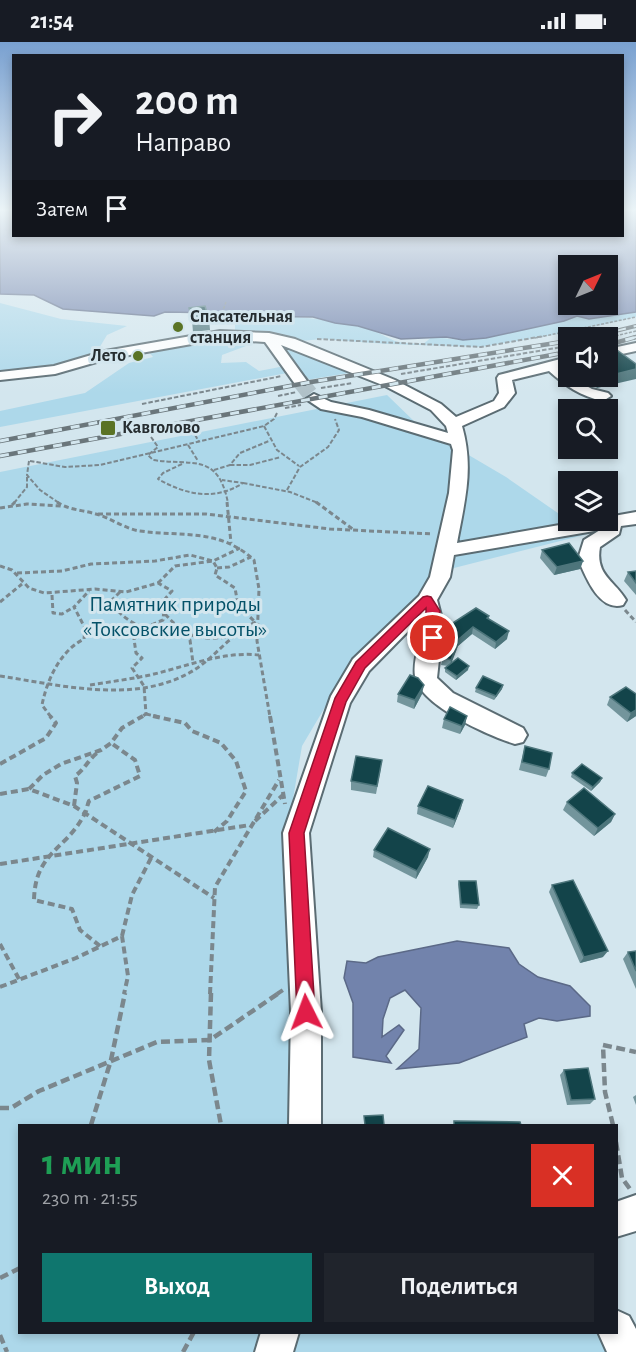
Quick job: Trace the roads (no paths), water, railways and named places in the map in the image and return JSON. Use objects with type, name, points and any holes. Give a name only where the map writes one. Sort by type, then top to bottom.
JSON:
[{"type":"street","points":[[0,376],[55,370],[105,355],[220,335],[269,337],[290,342],[384,381],[436,407],[454,424],[460,441],[458,493],[440,577],[427,600],[361,665],[339,702],[296,833],[304,976],[305,1124]]},
{"type":"street","points":[[269,337],[297,382]]},
{"type":"street","points":[[618,351],[636,347]]},
{"type":"street","points":[[454,424],[499,404],[507,393],[504,378],[558,363]]},
{"type":"street","points":[[551,364],[577,389],[603,396]]},
{"type":"street","points":[[320,398],[460,441]]},
{"type":"street","points":[[618,521],[636,518]]},
{"type":"street","points":[[449,542],[558,529]]},
{"type":"street","points":[[610,531],[591,544],[588,558],[600,585],[616,600]]},
{"type":"street","points":[[427,600],[434,611],[433,638],[424,672],[429,686],[444,698],[514,735]]},
{"type":"street","points":[[618,1333],[627,1352]]},
{"type":"street","points":[[274,1352],[279,1334]]},
{"type":"tunnel","points":[[300,381],[314,399]]},
{"type":"railway","points":[[618,330],[636,326]]},
{"type":"railway","points":[[618,342],[636,337],[633,338]]},
{"type":"railway","points":[[0,441],[311,382],[558,343]]},
{"type":"railway","points":[[0,456],[558,354]]},
{"type":"place","name":"Спасательная станция","points":[[178,327]]},
{"type":"place","name":"Лето","points":[[138,356]]},
{"type":"place","name":"Кавголово","points":[[108,428]]},
{"type":"park label","name":"Памятник природы «Токсовские высоты»","points":[[175,616]]}]
